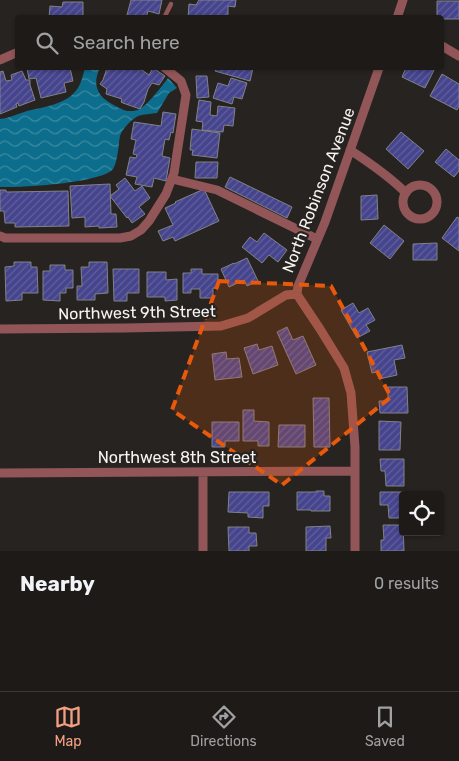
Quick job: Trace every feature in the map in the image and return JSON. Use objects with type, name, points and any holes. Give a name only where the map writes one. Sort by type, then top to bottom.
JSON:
[{"type":"street","points":[[398,15],[403,0]]},
{"type":"street","points":[[444,47],[459,56]]},
{"type":"street","points":[[0,60],[15,53]]},
{"type":"street","points":[[0,236],[5,238],[120,238],[131,236],[141,230],[166,194],[174,173],[186,95],[181,81],[167,70]]},
{"type":"street","name":"North Robinson Avenue","points":[[355,551],[353,413],[349,383],[344,368],[297,294],[300,279],[317,240],[379,70]]},
{"type":"street","points":[[350,150],[365,159],[406,193]]},
{"type":"street","points":[[172,179],[217,190],[317,240]]},
{"type":"street","name":"Northwest 9th Street","points":[[0,329],[221,326],[248,318],[286,296],[297,294]]},
{"type":"street","name":"Northwest 8th Street","points":[[0,473],[354,471]]},
{"type":"street","points":[[203,472],[203,551]]},
{"type":"lane","points":[[166,15],[171,4]]},
{"type":"highlighted area","points":[[219,281],[331,286],[391,397],[282,485],[172,410]]},
{"type":"water","points":[[84,70],[99,70],[96,81],[100,94],[112,104],[127,111],[142,108],[168,78],[177,88],[169,93],[157,113],[138,116],[125,127],[120,136],[114,167],[106,174],[59,184],[0,187],[0,119],[63,101],[75,92],[82,80]]},
{"type":"building","points":[[131,0],[162,0],[159,14],[148,11],[147,15],[127,15]]},
{"type":"building","points":[[199,0],[236,0],[235,7],[228,6],[228,15],[188,15],[189,4],[196,5]]},
{"type":"building","points":[[437,1],[459,1],[459,19],[444,19],[444,15],[437,15]]},
{"type":"building","points":[[63,2],[83,2],[83,15],[49,15],[50,6],[62,7]]},
{"type":"building","points":[[27,70],[70,70],[73,81],[64,83],[66,92],[41,98],[36,78],[29,79]]},
{"type":"building","points":[[106,70],[142,70],[149,75],[152,70],[156,70],[165,76],[159,85],[152,83],[140,109],[121,102],[122,99],[106,94],[107,89],[100,84]]},
{"type":"building","points":[[215,70],[253,70],[250,81]]},
{"type":"building","points":[[405,70],[434,70],[425,88],[402,77]]},
{"type":"building","points":[[3,71],[6,81],[12,80],[11,75],[22,71],[26,80],[30,80],[35,100],[19,106],[18,103],[16,104],[17,107],[0,114],[0,72]]},
{"type":"building","points":[[442,74],[459,84],[459,106],[457,110],[430,96]]},
{"type":"building","points":[[196,76],[207,76],[209,97],[197,98]]},
{"type":"building","points":[[231,78],[247,83],[242,99],[234,97],[232,104],[213,98],[218,83],[228,86]]},
{"type":"building","points":[[199,100],[211,102],[210,115],[217,116],[218,106],[235,108],[233,126],[224,125],[223,132],[202,130],[203,122],[196,121]]},
{"type":"building","points":[[163,112],[176,114],[173,133],[171,132],[169,140],[165,139],[162,156],[170,158],[166,181],[154,178],[152,187],[135,184],[137,177],[126,175],[130,157],[136,158],[137,155],[133,154],[136,140],[131,139],[134,122],[161,126]]},
{"type":"building","points":[[192,129],[220,133],[217,158],[192,155],[193,150],[190,150]]},
{"type":"building","points":[[401,132],[424,151],[408,169],[386,149]]},
{"type":"building","points":[[446,149],[459,160],[459,171],[454,177],[435,162]]},
{"type":"building","points":[[196,162],[218,162],[217,178],[195,178]]},
{"type":"building","points":[[230,177],[292,207],[287,218],[225,187]]},
{"type":"building","points":[[125,178],[135,191],[142,186],[150,198],[139,207],[145,214],[132,223],[110,196],[119,189],[116,185]]},
{"type":"building","points":[[110,184],[111,214],[116,214],[117,227],[85,227],[85,217],[72,218],[70,186]]},
{"type":"building","points":[[204,189],[219,221],[175,241],[173,237],[163,241],[158,231],[173,225],[165,208]]},
{"type":"building","points":[[0,190],[6,190],[6,192],[68,191],[69,226],[15,227],[15,223],[5,223],[4,211],[0,211]]},
{"type":"building","points":[[377,195],[378,219],[361,220],[361,196]]},
{"type":"building","points":[[457,217],[459,218],[459,251],[442,238]]},
{"type":"building","points":[[384,225],[404,241],[390,259],[370,243]]},
{"type":"building","points":[[264,233],[287,250],[278,262],[269,255],[262,263],[242,247],[250,237],[257,242]]},
{"type":"building","points":[[437,243],[437,260],[413,260],[413,244]]},
{"type":"building","points":[[247,258],[258,281],[247,286],[244,280],[229,287],[221,269]]},
{"type":"building","points":[[14,262],[31,262],[31,267],[37,267],[38,293],[22,293],[22,300],[6,301],[5,267],[14,266]]},
{"type":"building","points":[[89,262],[107,262],[108,293],[95,294],[95,300],[77,300],[77,286],[82,286],[81,267],[89,267]]},
{"type":"building","points":[[50,265],[65,265],[65,270],[73,270],[73,288],[66,288],[66,293],[60,293],[60,301],[43,300],[43,271],[50,271]]},
{"type":"building","points":[[113,269],[139,269],[139,293],[127,293],[127,301],[114,301]]},
{"type":"building","points":[[191,269],[202,269],[202,274],[218,274],[218,288],[213,288],[213,298],[200,298],[200,289],[191,289],[191,293],[183,293],[183,273],[191,273]]},
{"type":"building","points":[[147,272],[166,272],[166,280],[177,279],[177,300],[165,301],[165,297],[147,297]]},
{"type":"building","points":[[353,303],[359,313],[368,308],[375,320],[366,325],[370,331],[357,338],[341,310]]},
{"type":"building","points":[[287,327],[293,340],[303,336],[316,365],[296,374],[277,332]]},
{"type":"building","points":[[257,344],[259,350],[272,346],[278,365],[253,374],[244,348]]},
{"type":"building","points":[[402,345],[405,358],[394,360],[397,375],[379,379],[377,372],[372,373],[367,352]]},
{"type":"building","points":[[226,352],[227,359],[239,358],[242,377],[215,380],[212,354]]},
{"type":"building","points":[[388,387],[407,387],[408,413],[380,413],[379,401],[388,401]]},
{"type":"building","points":[[313,398],[329,398],[330,447],[314,447]]},
{"type":"building","points":[[243,410],[254,410],[254,421],[269,422],[269,446],[258,446],[258,441],[243,441]]},
{"type":"building","points":[[379,421],[401,422],[400,450],[379,450]]},
{"type":"building","points":[[212,422],[239,422],[239,441],[225,441],[225,447],[212,447]]},
{"type":"building","points":[[279,425],[305,425],[305,447],[278,447]]},
{"type":"building","points":[[380,459],[404,459],[404,486],[386,486],[385,471],[381,471]]},
{"type":"building","points":[[324,491],[324,496],[330,496],[330,511],[297,510],[297,492]]},
{"type":"building","points":[[229,492],[269,492],[269,506],[263,506],[263,518],[248,517],[248,513],[228,512]]},
{"type":"building","points":[[380,492],[399,492],[399,518],[389,518],[388,505],[380,505]]},
{"type":"building","points":[[383,525],[399,525],[399,536],[403,536],[404,551],[381,551],[381,540],[384,540]]},
{"type":"building","points":[[330,526],[331,538],[326,538],[326,551],[306,551],[306,527]]},
{"type":"building","points":[[228,527],[249,527],[249,533],[256,533],[257,546],[249,546],[249,551],[229,551]]}]
